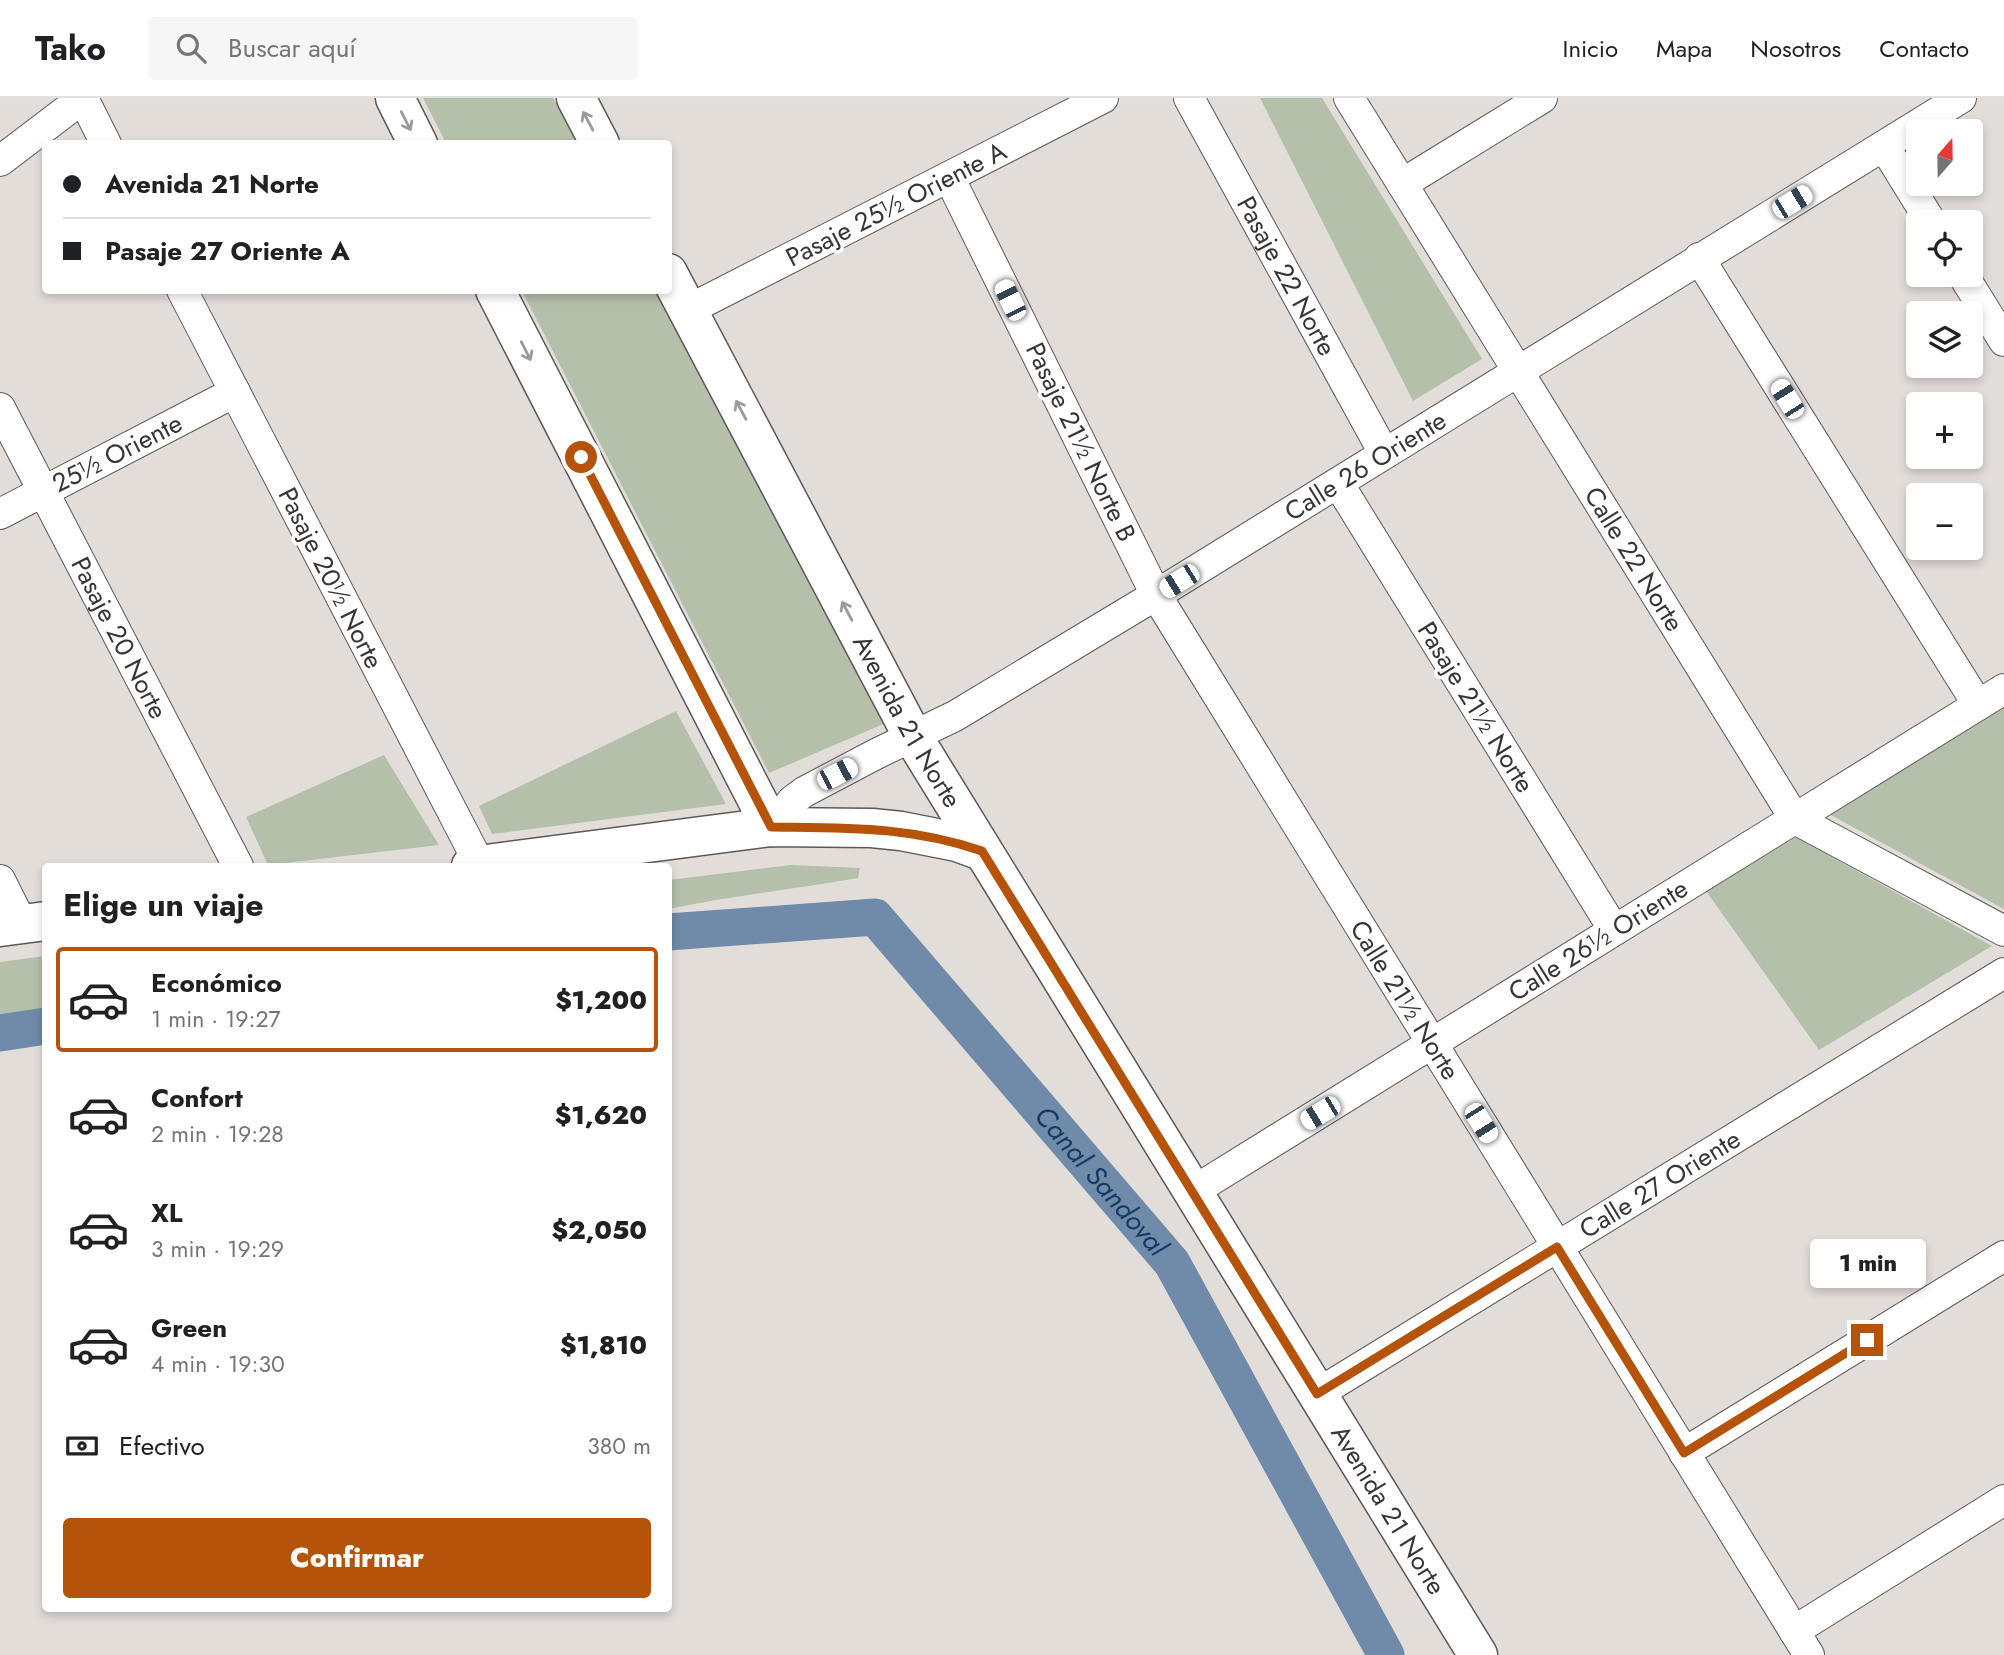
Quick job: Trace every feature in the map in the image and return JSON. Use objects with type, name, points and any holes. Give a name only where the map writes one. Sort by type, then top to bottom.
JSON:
[{"type":"street","points":[[0,161],[83,98],[104,140]]},
{"type":"street","points":[[395,98],[416,140]]},
{"type":"street","points":[[576,98],[598,140]]},
{"type":"street","name":"Pasaje 25½ Oriente A","points":[[688,310],[1103,98]]},
{"type":"street","name":"Pasaje 22 Norte","points":[[1189,98],[1384,453]]},
{"type":"street","name":"Calle 22 Norte","points":[[1349,98],[1795,819],[2004,931]]},
{"type":"street","points":[[1402,184],[1542,98]]},
{"type":"street","name":"Calle 26 Oriente","points":[[771,827],[792,801],[804,792],[955,716],[1884,146],[1928,107],[1961,98]]},
{"type":"street","points":[[1884,146],[1924,210]]},
{"type":"street","name":"Pasaje 21½ Norte B","points":[[949,177],[1156,595]]},
{"type":"street","points":[[1699,258],[1978,705]]},
{"type":"street","name":"Avenida 21 Norte","points":[[672,280],[913,737],[1478,1655]]},
{"type":"street","points":[[1970,287],[2004,341]]},
{"type":"street","name":"Pasaje 20½ Norte","points":[[185,294],[473,863]]},
{"type":"street","points":[[497,294],[771,827]]},
{"type":"street","name":"25½ Oriente","points":[[0,514],[235,392]]},
{"type":"street","name":"Pasaje 20 Norte","points":[[0,408],[236,863]]},
{"type":"street","name":"Pasaje 21½ Norte","points":[[1338,483],[1614,930]]},
{"type":"street","name":"Calle 21½ Norte","points":[[1156,595],[1801,1643]]},
{"type":"street","name":"Calle 26½ Oriente","points":[[1192,1192],[2004,689]]},
{"type":"street","points":[[498,863],[771,827],[872,828],[901,831],[957,842],[982,851]]},
{"type":"street","points":[[0,880],[23,924]]},
{"type":"street","name":"Calle 27 Oriente","points":[[1317,1394],[2004,973]]},
{"type":"street","points":[[1684,1453],[2004,1256]]},
{"type":"street","points":[[1801,1643],[2004,1500]]},
{"type":"green space","points":[[423,98],[553,98],[576,140],[444,140]]},
{"type":"green space","points":[[1260,98],[1322,98],[1482,359],[1413,401]]},
{"type":"green space","points":[[524,294],[658,294],[886,723],[769,773]]},
{"type":"green space","points":[[2004,705],[2004,909],[1827,813]]},
{"type":"green space","points":[[676,711],[726,804],[492,834],[479,806]]},
{"type":"green space","points":[[384,755],[439,845],[267,863],[246,817]]},
{"type":"green space","points":[[1796,837],[1992,946],[1819,1050],[1706,891]]},
{"type":"green space","points":[[791,865],[860,868],[858,878],[672,908],[672,880]]},
{"type":"green space","points":[[42,956],[42,1008],[0,1015],[0,962]]},
{"type":"waterway","name":"Canal Sandoval","points":[[672,932],[875,917],[1172,1263],[1386,1655]]},
{"type":"waterway","name":"Canal Sandoval","points":[[0,1033],[42,1027]]},
{"type":"route","points":[[581,457],[771,827],[872,828],[901,831],[957,842],[982,851],[1317,1394],[1557,1247],[1684,1453],[1867,1340]]}]
